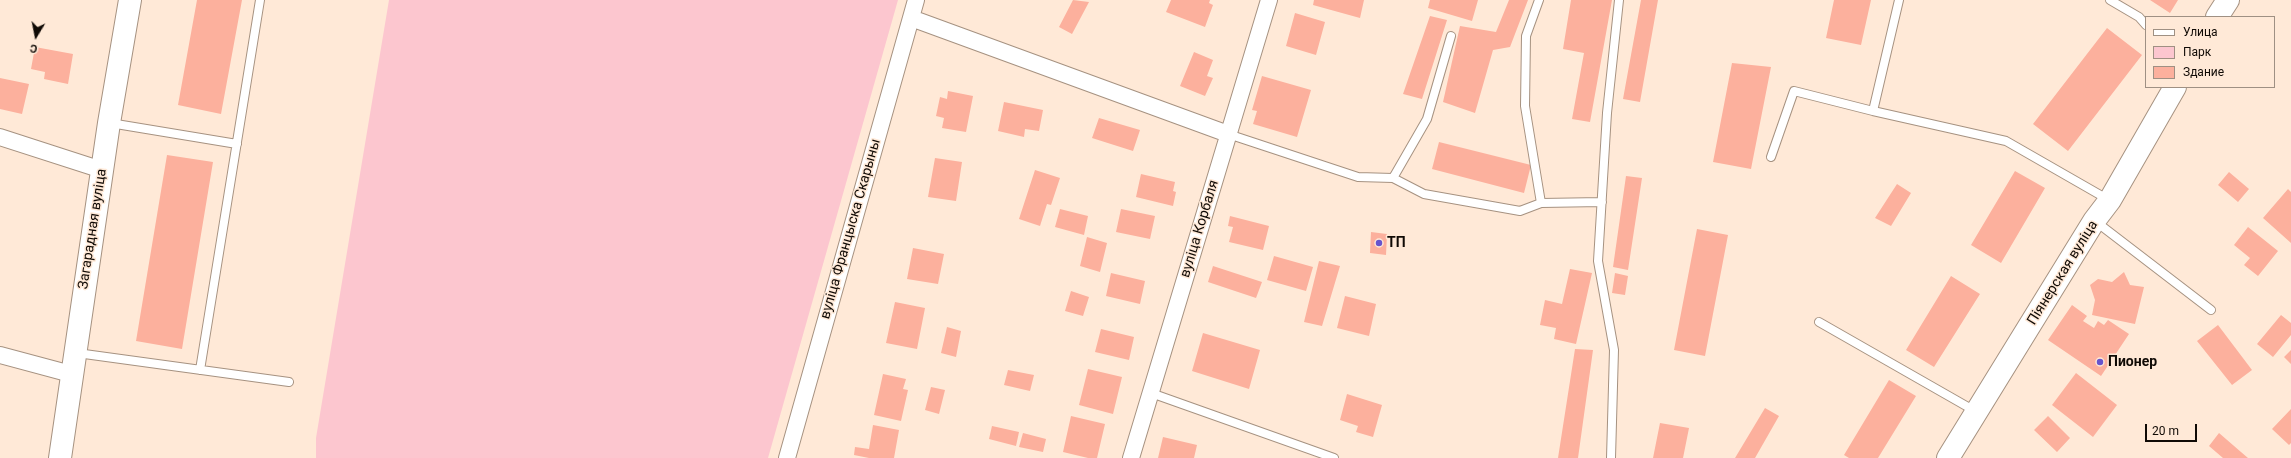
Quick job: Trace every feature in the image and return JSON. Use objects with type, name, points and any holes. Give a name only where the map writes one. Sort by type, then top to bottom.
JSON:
[{"type":"street","name":"Загарадная вуліца","points":[[60,458],[74,352],[109,122],[130,0]]},
{"type":"street","name":"вуліца Францыска Скарыны","points":[[787,458],[916,0]]},
{"type":"street","name":"вуліца Корбаля","points":[[1131,458],[1269,0]]},
{"type":"street","points":[[2218,16],[2228,0]]},
{"type":"street","points":[[911,18],[1228,134]]},
{"type":"street","name":"Піянерская вуліца","points":[[1948,458],[2094,221],[2110,200],[2174,88]]},
{"type":"street","points":[[0,137],[102,170]]},
{"type":"street","points":[[0,355],[71,374]]},
{"type":"lane","points":[[200,370],[260,0]]},
{"type":"lane","points":[[1539,0],[1526,36],[1524,106],[1541,203]]},
{"type":"lane","points":[[1611,458],[1614,350],[1598,261],[1607,113],[1618,0]]},
{"type":"lane","points":[[1873,111],[1899,0]]},
{"type":"lane","points":[[2110,0],[2139,17],[2145,24]]},
{"type":"lane","points":[[1393,178],[1427,119],[1451,36]]},
{"type":"lane","points":[[1771,157],[1794,91],[1873,111],[2006,141],[2110,200]]},
{"type":"lane","points":[[109,122],[237,144]]},
{"type":"lane","points":[[1228,134],[1358,177],[1393,178],[1424,194],[1520,211],[1541,203],[1602,202]]},
{"type":"lane","points":[[2094,221],[2212,310]]},
{"type":"lane","points":[[1819,322],[1977,412]]},
{"type":"lane","points":[[74,352],[288,382]]},
{"type":"lane","points":[[1151,392],[1334,458]]},
{"type":"green space","points":[[389,0],[898,0],[768,458],[316,458],[316,438]]},
{"type":"building","points":[[197,0],[242,0],[221,114],[178,105]]},
{"type":"building","points":[[1073,0],[1089,2],[1072,34],[1059,27]]},
{"type":"building","points":[[1171,0],[1210,0],[1209,3],[1213,5],[1205,27],[1166,12]]},
{"type":"building","points":[[1314,0],[1364,0],[1360,18],[1313,5]]},
{"type":"building","points":[[1430,0],[1478,0],[1472,21],[1428,8]]},
{"type":"building","points":[[1509,0],[1528,0],[1510,47],[1493,50],[1475,113],[1443,102],[1460,26],[1496,32]]},
{"type":"building","points":[[1571,0],[1612,0],[1590,122],[1572,119],[1584,53],[1563,49]]},
{"type":"building","points":[[1641,0],[1658,0],[1640,102],[1623,99]]},
{"type":"building","points":[[1834,0],[1871,0],[1861,45],[1826,38]]},
{"type":"building","points":[[2150,0],[2178,0],[2170,13]]},
{"type":"building","points":[[1295,13],[1325,22],[1316,55],[1286,46]]},
{"type":"building","points":[[1430,16],[1447,20],[1422,99],[1403,94]]},
{"type":"building","points":[[2107,28],[2142,55],[2068,151],[2033,124]]},
{"type":"building","points":[[35,47],[73,54],[68,84],[44,79],[45,72],[31,69]]},
{"type":"building","points":[[1194,52],[1213,60],[1207,76],[1213,78],[1205,96],[1180,86]]},
{"type":"building","points":[[1732,63],[1771,67],[1751,169],[1713,162]]},
{"type":"building","points":[[1262,76],[1311,90],[1297,137],[1253,124],[1257,111],[1252,110]]},
{"type":"building","points":[[0,78],[29,84],[22,114],[0,109]]},
{"type":"building","points":[[948,91],[973,96],[966,132],[942,128],[944,118],[936,116],[940,97],[947,99]]},
{"type":"building","points":[[1004,102],[1043,110],[1039,131],[1025,129],[1024,137],[998,131]]},
{"type":"building","points":[[1099,118],[1140,130],[1133,151],[1092,138]]},
{"type":"building","points":[[1439,142],[1531,165],[1524,193],[1432,169]]},
{"type":"building","points":[[167,155],[213,162],[182,349],[136,341]]},
{"type":"building","points":[[935,158],[962,162],[956,201],[928,197]]},
{"type":"building","points":[[1035,170],[1060,178],[1051,205],[1047,204],[1040,226],[1019,219]]},
{"type":"building","points":[[2015,171],[2045,188],[2001,263],[1971,245]]},
{"type":"building","points":[[2229,172],[2249,189],[2238,202],[2218,185]]},
{"type":"building","points":[[1141,174],[1175,182],[1173,191],[1176,192],[1173,206],[1136,197]]},
{"type":"building","points":[[1626,176],[1642,178],[1628,270],[1613,267]]},
{"type":"building","points":[[1897,184],[1911,193],[1891,226],[1875,218]]},
{"type":"building","points":[[2288,189],[2291,192],[2291,243],[2263,218]]},
{"type":"building","points":[[1060,209],[1088,216],[1084,235],[1055,227]]},
{"type":"building","points":[[1121,209],[1155,216],[1150,239],[1116,232]]},
{"type":"building","points":[[1230,216],[1269,226],[1263,250],[1229,242],[1233,227],[1228,226]]},
{"type":"building","points":[[2248,227],[2278,251],[2258,276],[2244,265],[2250,258],[2234,245]]},
{"type":"building","points":[[1697,229],[1728,235],[1705,356],[1674,350]]},
{"type":"building","name":"ТП","points":[[1371,232],[1387,234],[1386,255],[1370,253]]},
{"type":"building","points":[[1087,237],[1107,243],[1100,272],[1080,266]]},
{"type":"building","points":[[913,248],[944,254],[938,284],[907,279]]},
{"type":"building","points":[[1274,256],[1313,267],[1306,291],[1267,280]]},
{"type":"building","points":[[1319,261],[1340,266],[1322,326],[1304,322]]},
{"type":"building","points":[[1213,266],[1262,282],[1256,298],[1208,282]]},
{"type":"building","points":[[1570,269],[1592,273],[1576,344],[1554,339],[1556,328],[1540,325],[1545,300],[1562,304]]},
{"type":"building","points":[[2124,272],[2130,285],[2144,287],[2135,324],[2092,315],[2095,300],[2090,285],[2098,279],[2112,282]]},
{"type":"building","points":[[1111,273],[1145,281],[1140,304],[1106,296]]},
{"type":"building","points":[[1615,273],[1628,276],[1625,295],[1612,293]]},
{"type":"building","points":[[1951,276],[1980,294],[1934,367],[1906,350]]},
{"type":"building","points":[[1071,291],[1089,297],[1083,316],[1065,311]]},
{"type":"building","points":[[1345,296],[1376,304],[1369,336],[1337,328]]},
{"type":"building","points":[[895,302],[925,308],[917,349],[886,343]]},
{"type":"building","points":[[2072,305],[2087,316],[2083,321],[2094,328],[2098,321],[2104,325],[2108,320],[2129,334],[2101,376],[2048,340]]},
{"type":"building","points":[[2281,315],[2291,323],[2291,335],[2273,357],[2257,344]]},
{"type":"building","points":[[2218,325],[2252,370],[2232,385],[2197,341]]},
{"type":"building","points":[[947,327],[961,331],[956,357],[941,353]]},
{"type":"building","points":[[1101,329],[1134,337],[1129,360],[1095,352]]},
{"type":"building","points":[[1203,333],[1260,350],[1249,389],[1192,371]]},
{"type":"building","points":[[1575,349],[1593,350],[1578,458],[1558,458]]},
{"type":"building","points":[[2291,350],[2291,364],[2284,357]]},
{"type":"building","points":[[1088,369],[1122,377],[1113,414],[1079,405]]},
{"type":"building","points":[[1008,370],[1034,375],[1030,391],[1004,385]]},
{"type":"building","points":[[2076,373],[2117,405],[2093,437],[2052,405]]},
{"type":"building","points":[[883,374],[906,379],[903,389],[908,390],[901,421],[874,415]]},
{"type":"building","points":[[1889,380],[1916,396],[1878,458],[1849,458],[1844,455]]},
{"type":"building","points":[[931,387],[945,390],[939,414],[925,410]]},
{"type":"building","points":[[1347,394],[1382,405],[1373,437],[1356,432],[1358,426],[1340,420]]},
{"type":"building","points":[[1765,408],[1779,416],[1755,458],[1735,458]]},
{"type":"building","points":[[2291,409],[2291,443],[2289,445],[2272,429]]},
{"type":"building","points":[[1071,416],[1105,424],[1097,458],[1088,458],[1063,452]]},
{"type":"building","points":[[2048,416],[2070,438],[2057,452],[2034,430]]},
{"type":"building","points":[[1660,423],[1689,428],[1683,458],[1653,458]]},
{"type":"building","points":[[873,425],[899,430],[894,458],[869,458],[854,455],[855,447],[869,449]]},
{"type":"building","points":[[992,426],[1019,432],[1016,446],[989,439]]},
{"type":"building","points":[[1023,433],[1046,439],[1043,452],[1019,447]]},
{"type":"building","points":[[2219,433],[2248,458],[2223,458],[2209,446]]},
{"type":"building","points":[[1163,437],[1197,445],[1194,458],[1158,458]]},
{"type":"place","name":"ТП","points":[[1379,243]]},
{"type":"place","name":"Пионер","points":[[2100,362]]}]
